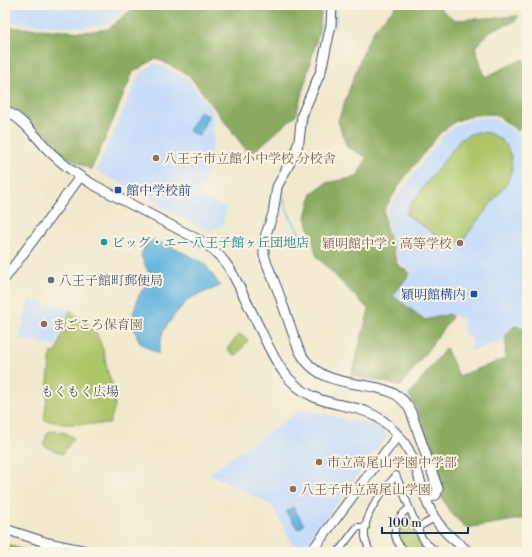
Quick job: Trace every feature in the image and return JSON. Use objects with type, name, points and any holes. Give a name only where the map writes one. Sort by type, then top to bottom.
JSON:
[{"type":"street","points":[[332,5],[332,25],[321,71],[302,115],[299,140],[296,150],[277,187],[274,214],[265,238],[264,255],[298,348],[310,366],[320,374],[331,379],[391,391],[407,404],[438,489],[436,495],[426,499]]},
{"type":"street","points":[[5,110],[22,121],[57,159],[80,177],[199,240],[210,247],[222,258],[231,271],[281,370],[303,391],[320,400],[363,411],[371,414],[388,425],[406,445],[412,456],[426,499],[435,518],[445,531],[468,552]]},
{"type":"street","points":[[5,278],[80,177]]},
{"type":"street","points":[[311,552],[398,435]]},
{"type":"street","points":[[370,552],[365,536],[368,517],[371,509],[396,475],[417,528],[424,541],[437,552]]},
{"type":"street","points":[[409,508],[403,513],[397,522],[394,533],[400,546],[406,551],[410,552]]},
{"type":"street","points":[[417,528],[435,518]]},
{"type":"street","points":[[338,552],[357,527],[366,527]]},
{"type":"street","points":[[5,528],[48,543],[91,552]]},
{"type":"street","points":[[418,552],[430,547]]},
{"type":"shaded area","points":[[5,5],[131,5],[109,23],[84,27],[5,23]]},
{"type":"shaded area","name":"八王子市立館小中学校 分校舎","points":[[155,63],[187,78],[213,112],[213,144],[201,198],[226,207],[223,225],[209,231],[162,208],[158,201],[96,171],[139,75]]},
{"type":"shaded area","name":"穎明館中学・高等学校","points":[[475,118],[494,118],[520,135],[527,125],[527,327],[513,325],[505,334],[504,341],[470,351],[472,340],[465,335],[463,330],[463,319],[453,316],[451,313],[425,319],[394,296],[412,271],[399,262],[388,225],[387,210],[444,134],[457,125]]},
{"type":"shaded area","name":"まごころ保育園","points":[[28,299],[69,309],[56,346],[20,339]]},
{"type":"shaded area","name":"八王子市立高尾山学園","points":[[302,409],[379,427],[387,435],[309,541],[299,550],[295,549],[271,505],[209,473]]},
{"type":"green space","points":[[137,5],[322,5],[319,31],[296,115],[250,155],[189,75],[156,58],[133,72],[91,170],[57,151],[22,115],[5,103],[5,27],[85,32],[108,29]]},
{"type":"green space","points":[[397,5],[445,5],[440,9],[455,20],[519,16],[514,22],[492,30],[475,47],[485,77],[523,59],[527,67],[527,118],[518,131],[495,114],[474,115],[456,121],[440,133],[404,178],[384,210],[385,224],[397,264],[410,273],[393,296],[425,320],[450,314],[452,317],[401,386],[351,375],[369,310],[317,257],[306,217],[312,193],[326,183],[357,177],[367,157],[347,147],[338,121],[364,50],[375,28]]},
{"type":"green space","points":[[477,132],[488,133],[499,138],[506,145],[511,156],[512,169],[507,183],[462,241],[453,247],[406,214],[411,203],[460,140]]},
{"type":"green space","name":"もくもく広場","points":[[70,310],[96,332],[104,352],[107,370],[113,387],[115,407],[109,424],[65,424],[44,420],[51,352],[56,353]]},
{"type":"green space","points":[[514,326],[527,328],[527,518],[466,528],[449,511],[442,497],[418,412],[409,395],[446,348],[459,376],[505,359],[506,335]]},
{"type":"green space","points":[[239,334],[248,340],[236,356],[227,349]]},
{"type":"green space","points":[[55,431],[66,433],[74,438],[62,454],[43,445],[48,432]]},
{"type":"green space","points":[[404,515],[409,516],[425,545],[424,549],[411,550],[401,543],[397,531],[399,522]]},
{"type":"green space","points":[[5,543],[28,552],[5,552]]},
{"type":"water","points":[[199,112],[208,116],[199,136],[189,131]]},
{"type":"water","points":[[153,240],[178,250],[205,264],[220,286],[190,298],[175,314],[163,331],[158,354],[140,343],[131,321],[139,295],[151,278],[141,256],[145,245]]},
{"type":"water","points":[[293,507],[304,525],[298,529],[286,512]]},
{"type":"waterway","points":[[335,28],[336,8]]},
{"type":"waterway","points":[[305,125],[308,113]]},
{"type":"waterway","points":[[283,184],[282,191],[285,204],[300,234]]},
{"type":"place","name":"八王子市立館小中学校 分校舎","points":[[156,158]]},
{"type":"place","name":"館中学校前","points":[[118,190]]},
{"type":"place","name":"ビッグ・エー 八王子館ヶ丘団地店","points":[[104,242]]},
{"type":"place","name":"穎明館中学・高等学校","points":[[460,243]]},
{"type":"place","name":"八王子館町郵便局","points":[[51,280]]},
{"type":"place","name":"穎明館構内","points":[[474,294]]},
{"type":"place","name":"まごころ保育園","points":[[44,324]]},
{"type":"place","name":"市立高尾山学園中学部","points":[[319,462]]},
{"type":"place","name":"八王子市立高尾山学園","points":[[293,489]]}]
